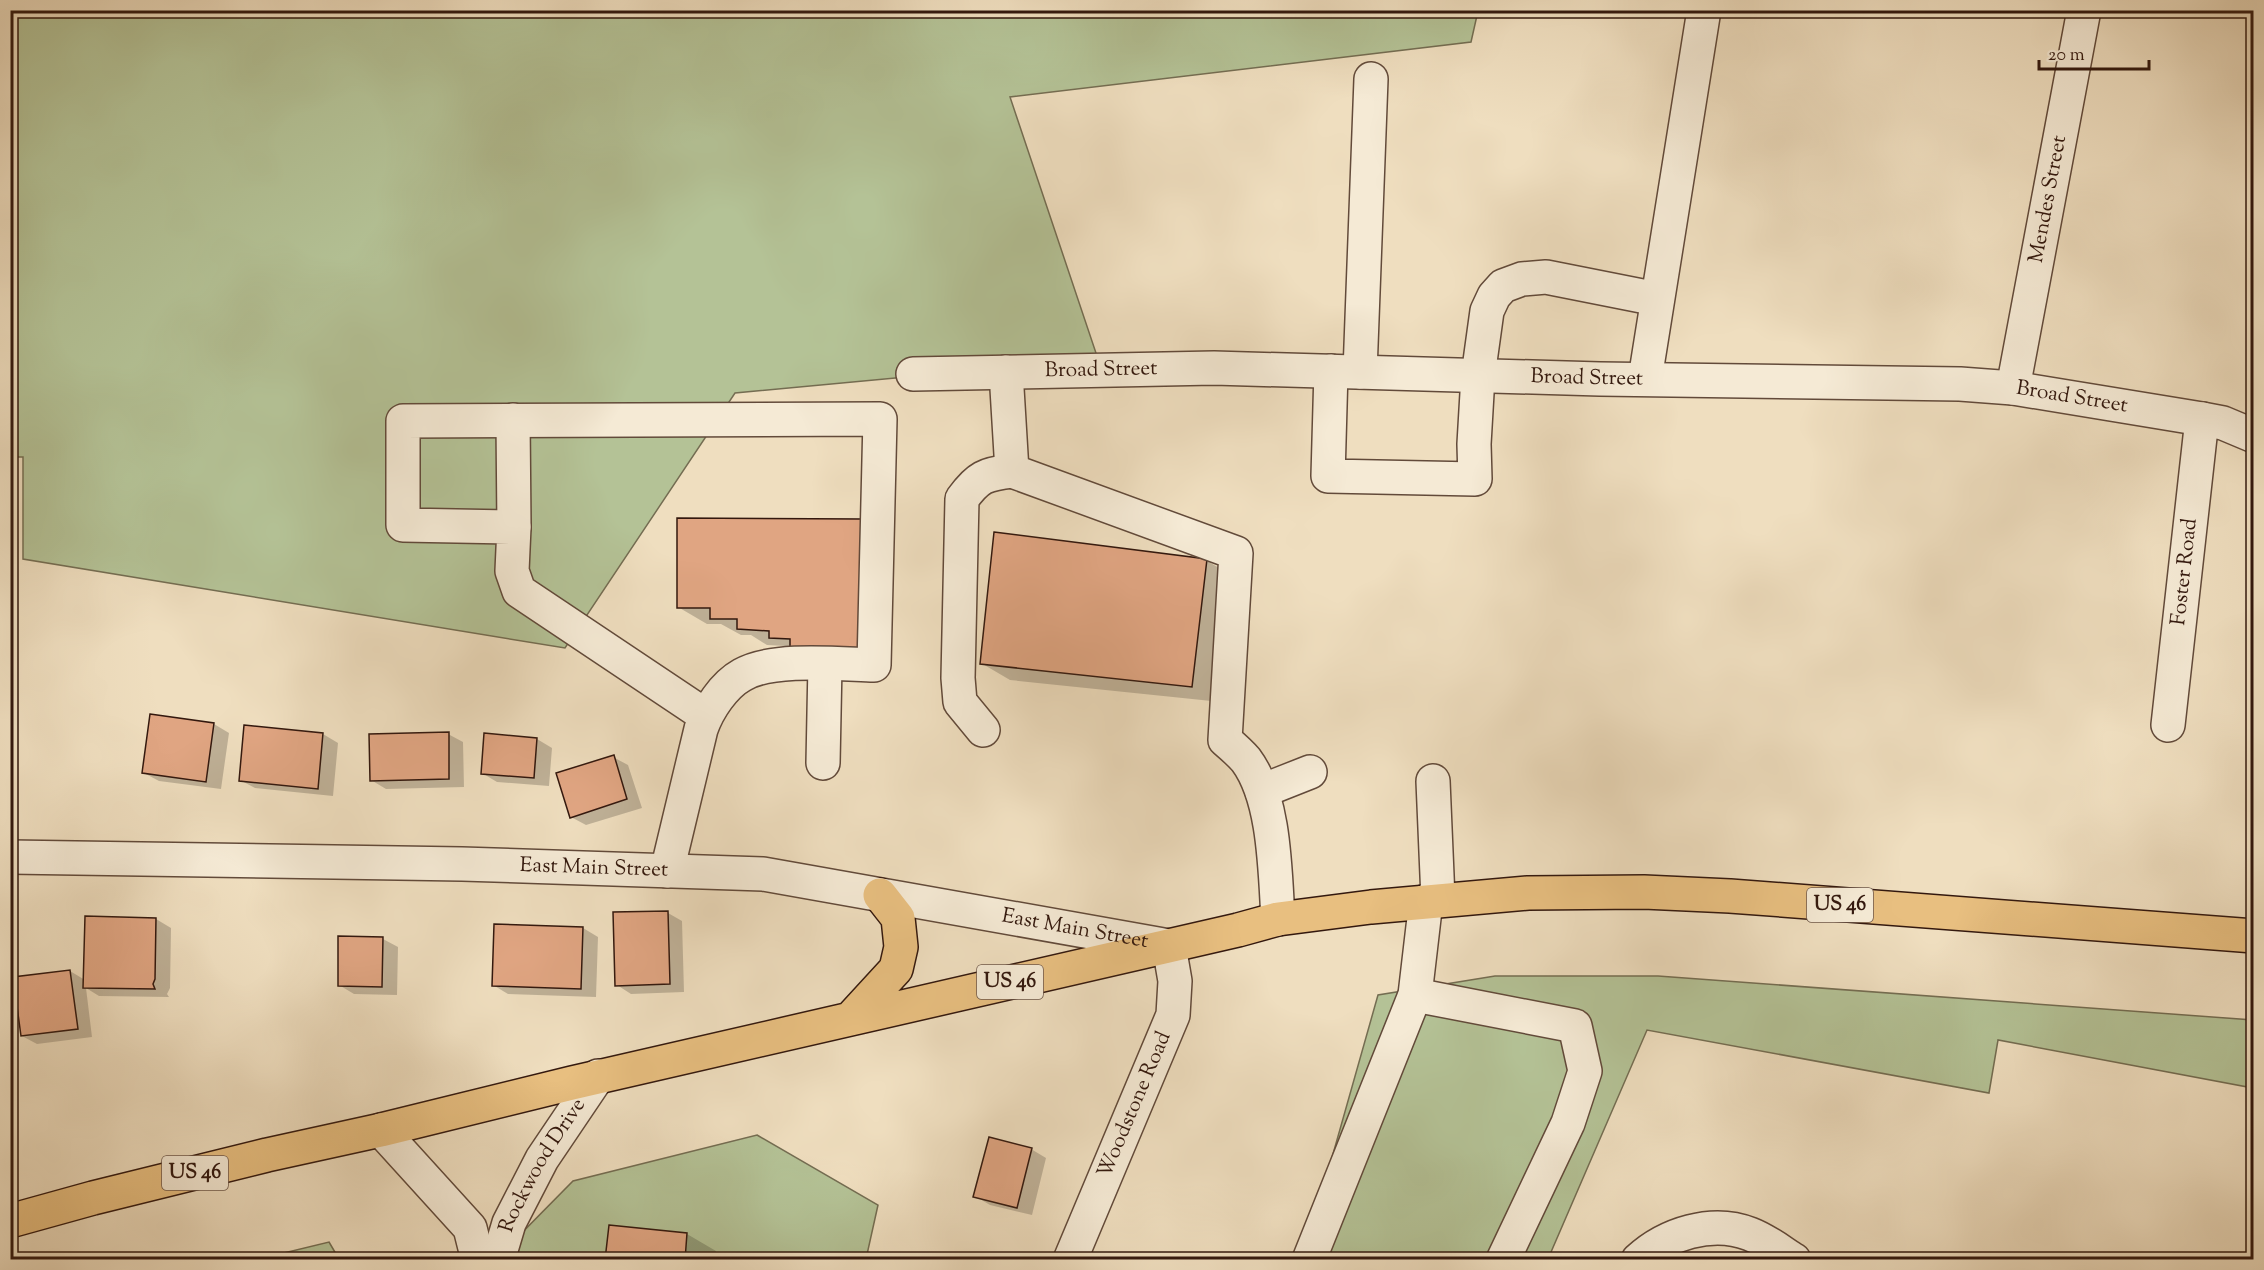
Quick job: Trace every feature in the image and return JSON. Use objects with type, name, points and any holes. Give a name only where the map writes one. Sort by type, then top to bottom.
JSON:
[{"type":"main road","name":"US 46","points":[[10,1221],[232,1164],[1278,919],[1432,900],[1528,893],[1644,892],[1730,896],[2253,936]]},
{"type":"main road","points":[[850,1018],[896,969],[901,947],[898,918],[880,895]]},
{"type":"street","points":[[1644,379],[1704,10]]},
{"type":"street","name":"Mendes Street","points":[[2013,388],[2084,10]]},
{"type":"street","points":[[1371,79],[1346,372],[1329,476],[1475,479],[1474,444],[1478,376],[1487,311],[1494,296],[1503,286],[1522,279],[1546,278],[1657,299]]},
{"type":"street","name":"Broad Street","points":[[913,374],[1214,368],[1478,376],[1960,384],[2013,388],[2202,419],[2223,423],[2253,436]]},
{"type":"street","points":[[1006,372],[1012,471]]},
{"type":"street","points":[[514,527],[402,525],[403,421],[880,419],[874,665],[781,664],[743,674],[729,685],[706,716],[701,729],[667,871]]},
{"type":"street","name":"Foster Road","points":[[2168,725],[2202,419]]},
{"type":"street","points":[[513,420],[512,571],[519,591],[706,716]]},
{"type":"street","points":[[983,730],[960,702],[958,678],[962,499],[975,481],[990,473],[1012,471],[1236,553],[1226,740],[1246,760],[1262,791],[1274,852],[1278,919]]},
{"type":"street","points":[[822,763],[825,664]]},
{"type":"street","points":[[1262,791],[1310,772]]},
{"type":"street","points":[[1309,1260],[1414,995],[1432,900],[1433,781]]},
{"type":"street","name":"East Main Street","points":[[10,857],[462,864],[763,874],[1169,946]]},
{"type":"street","name":"Woodstone Road","points":[[1070,1260],[1173,1015],[1175,981],[1169,946]]},
{"type":"street","points":[[1414,995],[1575,1026],[1585,1071],[1568,1123],[1503,1260]]},
{"type":"street","name":"Rockwood Drive","points":[[498,1260],[509,1223],[542,1159],[598,1077]]},
{"type":"street","name":"Rockwood Drive","points":[[381,1130],[470,1228],[478,1260]]},
{"type":"street","points":[[1638,1260],[1651,1247],[1681,1233],[1715,1228],[1748,1233],[1794,1260]]},
{"type":"green space","points":[[10,11],[1478,11],[1471,42],[1010,97],[1098,359],[735,393],[565,648],[23,559],[23,457],[10,457]]},
{"type":"green space","points":[[1495,976],[1658,976],[2253,1020],[2253,1088],[1998,1040],[1989,1093],[1647,1030],[1548,1259],[1303,1260],[1378,995]]},
{"type":"green space","points":[[757,1135],[878,1205],[866,1259],[495,1260],[573,1181]]},
{"type":"green space","points":[[329,1242],[339,1259],[259,1259]]},
{"type":"building","points":[[677,518],[862,519],[859,651],[790,650],[790,639],[769,638],[769,631],[737,629],[737,619],[710,619],[710,608],[677,608]]},
{"type":"building","points":[[994,532],[1207,559],[1192,687],[980,664]]},
{"type":"building","points":[[150,714],[214,723],[206,782],[142,773]]},
{"type":"building","points":[[244,725],[323,733],[318,789],[239,781]]},
{"type":"building","points":[[449,732],[449,779],[370,781],[369,734]]},
{"type":"building","points":[[484,733],[537,738],[534,778],[481,774]]},
{"type":"building","points":[[614,755],[627,799],[570,818],[556,773]]},
{"type":"building","points":[[668,911],[670,984],[615,986],[613,912]]},
{"type":"building","points":[[85,916],[156,918],[153,984],[155,989],[83,988]]},
{"type":"building","points":[[494,924],[583,927],[581,989],[492,986]]},
{"type":"building","points":[[338,936],[383,937],[382,987],[338,986]]},
{"type":"building","points":[[70,970],[78,1029],[21,1036],[13,977]]},
{"type":"building","points":[[989,1137],[1032,1148],[1017,1208],[973,1197]]},
{"type":"building","points":[[609,1225],[687,1233],[685,1260],[605,1260]]}]
